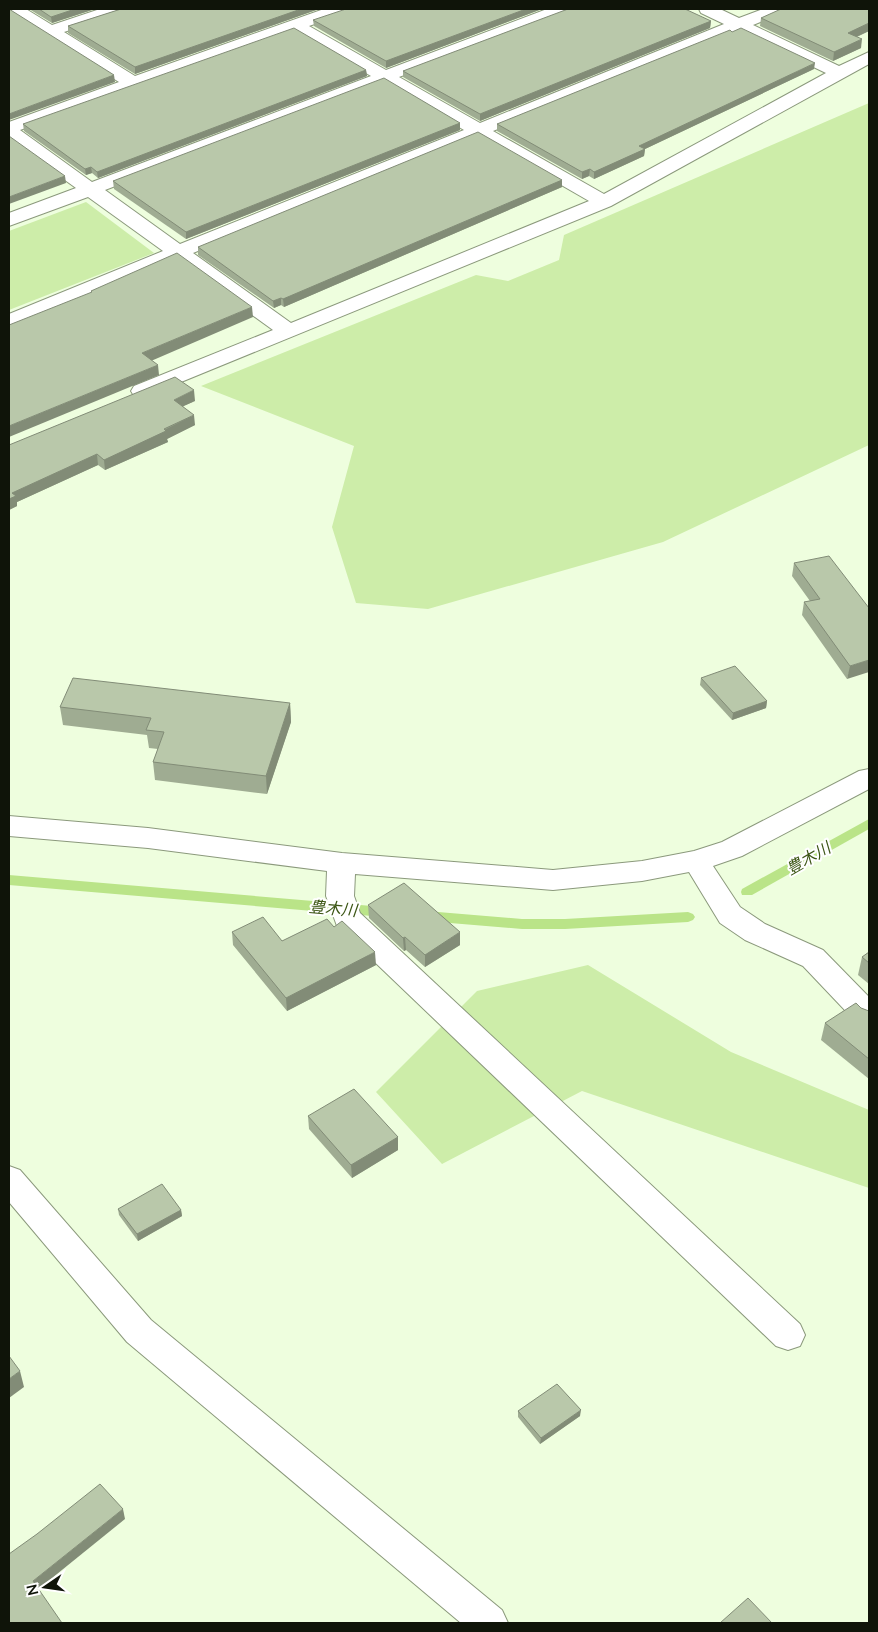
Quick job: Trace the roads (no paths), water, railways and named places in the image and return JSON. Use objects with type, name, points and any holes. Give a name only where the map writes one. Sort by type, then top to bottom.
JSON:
[{"type":"street","points":[[14,9],[135,84]]},
{"type":"street","points":[[50,31],[116,9]]},
{"type":"street","points":[[9,130],[340,9]]},
{"type":"street","points":[[9,220],[562,9]]},
{"type":"street","points":[[707,9],[839,74]]},
{"type":"street","points":[[9,321],[777,9]]},
{"type":"street","points":[[295,25],[604,202]]},
{"type":"street","points":[[125,398],[287,330],[604,202],[869,57]]},
{"type":"street","points":[[9,130],[176,253],[287,330]]},
{"type":"street","points":[[9,826],[148,838],[342,863],[554,880],[642,871],[696,862],[732,849],[869,778]]},
{"type":"street","points":[[696,862],[730,915],[755,932],[813,958],[869,1016]]},
{"type":"street","points":[[342,863],[340,896],[348,918],[788,1336]]},
{"type":"street","points":[[9,1178],[139,1331],[489,1623]]},
{"type":"waterway","name":"豊木川","points":[[747,892],[869,823]]},
{"type":"waterway","name":"豊木川","points":[[9,880],[384,912]]},
{"type":"waterway","name":"豊木川","points":[[426,916],[522,924],[565,924],[688,917]]}]
